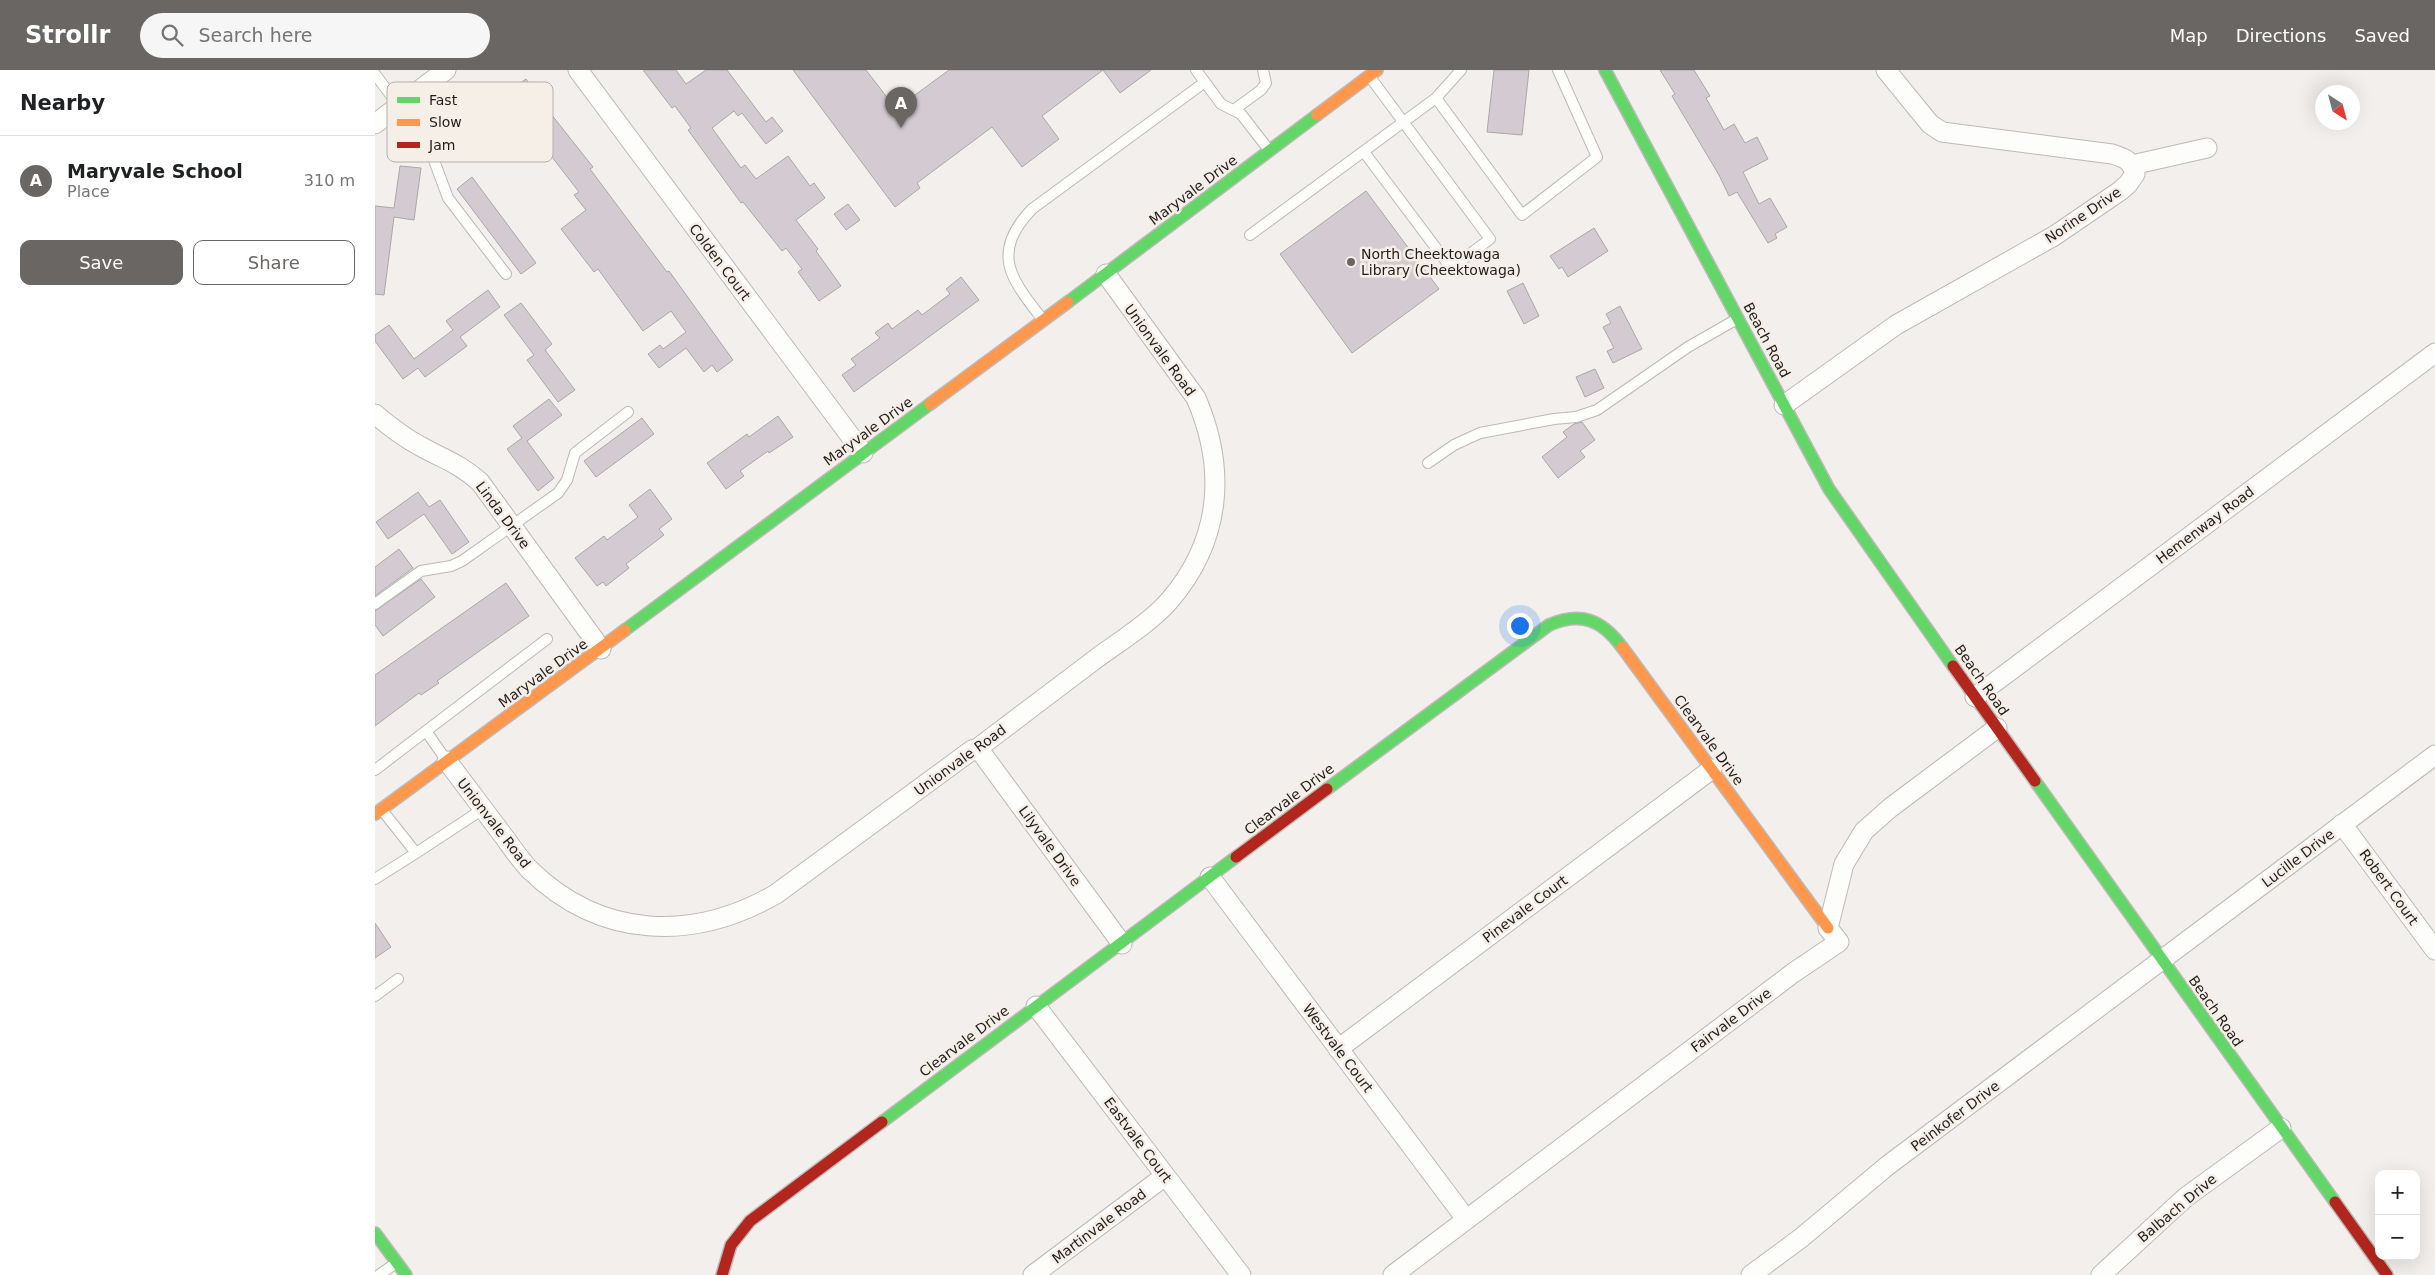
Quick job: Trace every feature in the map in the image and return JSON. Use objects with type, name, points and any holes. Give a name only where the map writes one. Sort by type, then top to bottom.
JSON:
[{"type":"street","points":[[430,82],[446,70]]},
{"type":"street","name":"Colden Court","points":[[578,70],[863,453]]},
{"type":"street","name":"Beach Road","points":[[1605,70],[1829,489],[2161,960],[2387,1275]]},
{"type":"street","points":[[1886,70],[1930,124],[1942,132],[2112,154],[2125,158],[2132,165],[2207,148]]},
{"type":"street","name":"Maryvale Drive","points":[[378,812],[1106,274],[1373,73]]},
{"type":"street","points":[[375,124],[387,115]]},
{"type":"street","name":"Norine Drive","points":[[1784,405],[1896,325],[2054,236],[2120,191],[2135,174],[2132,165]]},
{"type":"street","name":"Unionvale Road","points":[[447,761],[529,869],[549,887],[571,902],[596,913],[630,923],[675,927],[727,918],[776,894],[972,750],[978,748],[1157,612],[1189,573],[1200,555],[1211,524],[1215,508],[1215,470],[1200,408],[1195,398],[1106,274]]},
{"type":"street","name":"Hemenway Road","points":[[1975,697],[2435,353]]},
{"type":"street","name":"Linda Drive","points":[[375,414],[397,432],[464,468],[480,482],[601,648]]},
{"type":"street","name":"Clearvale Drive","points":[[722,1275],[728,1252],[737,1235],[750,1221],[1531,636],[1562,618],[1573,617],[1590,620],[1611,632],[1828,928]]},
{"type":"street","name":"Fairvale Drive","points":[[1393,1275],[1793,973],[1839,942],[1828,928],[1844,864],[1863,831],[1890,808],[1997,728]]},
{"type":"street","name":"Lilyvale Drive","points":[[978,748],[1122,944]]},
{"type":"street","name":"Lucille Drive","points":[[2161,960],[2435,755]]},
{"type":"street","name":"Pinevale Court","points":[[1339,1048],[1712,769]]},
{"type":"street","name":"Robert Court","points":[[2343,824],[2435,950]]},
{"type":"street","name":"Westvale Court","points":[[1210,876],[1466,1219]]},
{"type":"street","name":"Peinkofer Drive","points":[[1751,1275],[1801,1238],[1887,1166],[2161,960]]},
{"type":"street","name":"Eastvale Court","points":[[1036,1006],[1241,1275]]},
{"type":"street","name":"Balbach Drive","points":[[2101,1275],[2186,1197],[2281,1128]]},
{"type":"street","name":"Martinvale Road","points":[[1033,1275],[1165,1176]]},
{"type":"street","points":[[375,1233],[406,1275]]},
{"type":"lane","points":[[1196,70],[1221,104],[1229,109],[1235,109],[1261,90],[1266,83],[1263,70]]},
{"type":"lane","points":[[1250,235],[1436,98],[1461,70]]},
{"type":"lane","points":[[1436,98],[1522,215],[1597,157],[1559,70]]},
{"type":"lane","points":[[1364,152],[1451,268],[1490,239],[1403,123],[1373,73]]},
{"type":"lane","points":[[375,74],[387,91]]},
{"type":"lane","points":[[1043,320],[1016,285],[1008,266],[1009,252],[1017,226],[1032,209],[1205,82]]},
{"type":"lane","points":[[1235,109],[1270,151]]},
{"type":"lane","points":[[435,162],[448,198],[506,274]]},
{"type":"lane","points":[[1428,464],[1455,445],[1480,433],[1554,419],[1576,417],[1597,410],[1688,347],[1738,319]]},
{"type":"lane","points":[[375,604],[421,571],[451,566],[462,561],[558,493],[567,480],[575,453],[628,412]]},
{"type":"lane","points":[[375,770],[547,640]]},
{"type":"lane","points":[[426,731],[447,761]]},
{"type":"lane","points":[[375,879],[483,809]]},
{"type":"lane","points":[[378,812],[416,853]]},
{"type":"lane","points":[[375,996],[397,979]]},
{"type":"lane","points":[[379,1275],[396,1262]]},
{"type":"building","points":[[643,70],[676,70],[686,84],[706,70],[727,70],[766,122],[772,117],[783,131],[766,144],[742,113],[738,116],[734,111],[712,128],[741,168],[745,165],[756,179],[788,156],[810,186],[814,183],[825,198],[796,220],[818,249],[816,251],[841,286],[819,301],[798,272],[802,269],[786,248],[782,251],[743,202],[741,203],[688,130],[691,128],[675,106],[672,108]]},
{"type":"building","points":[[793,70],[866,70],[896,109],[949,70],[1103,70],[1042,116],[1059,139],[1022,167],[992,127],[917,183],[920,188],[895,207]]},
{"type":"building","points":[[1103,70],[1151,70],[1120,93]]},
{"type":"building","points":[[1494,70],[1529,70],[1522,135],[1487,132]]},
{"type":"building","points":[[1660,70],[1694,70],[1710,96],[1706,98],[1724,130],[1734,124],[1745,143],[1757,137],[1768,159],[1743,172],[1759,204],[1770,198],[1787,227],[1775,234],[1777,238],[1768,243],[1737,192],[1729,196],[1719,175],[1672,96],[1675,94]]},
{"type":"building","points":[[553,117],[593,167],[590,169],[667,272],[669,271],[733,360],[717,372],[712,365],[704,372],[686,348],[659,368],[648,354],[660,345],[663,349],[686,332],[671,311],[643,331],[598,269],[594,272],[561,229],[586,210],[574,195],[579,192],[553,158]]},
{"type":"building","points":[[400,166],[421,168],[414,220],[394,217],[384,295],[375,294],[375,206],[394,208]]},
{"type":"building","points":[[472,177],[536,263],[521,274],[457,189]]},
{"type":"building","points":[[1366,191],[1439,289],[1352,353],[1280,254]]},
{"type":"building","points":[[848,204],[860,220],[846,230],[834,214]]},
{"type":"building","points":[[1594,228],[1608,251],[1568,277],[1562,267],[1559,269],[1550,256]]},
{"type":"building","points":[[961,277],[979,300],[854,392],[842,375],[856,365],[851,359],[880,338],[875,333],[888,323],[892,329],[918,310],[922,315],[950,294],[946,289]]},
{"type":"building","points":[[1523,283],[1539,316],[1524,324],[1507,291]]},
{"type":"building","points":[[488,290],[500,307],[460,337],[467,346],[425,377],[418,368],[403,379],[375,341],[375,335],[389,325],[414,359],[453,330],[446,321]]},
{"type":"building","points":[[521,303],[552,344],[545,350],[575,390],[558,402],[527,360],[534,355],[504,315]]},
{"type":"building","points":[[1620,306],[1642,349],[1613,363],[1607,351],[1614,348],[1603,327],[1611,323],[1606,314]]},
{"type":"building","points":[[1595,369],[1604,388],[1585,397],[1576,377]]},
{"type":"building","points":[[549,399],[562,415],[527,441],[554,478],[538,491],[507,449],[522,438],[513,426]]},
{"type":"building","points":[[778,416],[793,437],[769,453],[768,451],[740,471],[744,476],[726,489],[707,463],[747,434],[749,437]]},
{"type":"building","points":[[642,418],[654,434],[596,477],[584,461]]},
{"type":"building","points":[[1582,422],[1595,440],[1580,451],[1585,457],[1558,478],[1542,457],[1567,437],[1563,432],[1574,424]]},
{"type":"building","points":[[650,489],[672,519],[659,529],[664,535],[626,564],[629,568],[606,586],[603,582],[597,586],[575,558],[604,536],[607,540],[638,517],[629,505]]},
{"type":"building","points":[[418,492],[429,507],[440,500],[469,542],[452,554],[424,514],[388,539],[376,522]]},
{"type":"building","points":[[399,549],[413,568],[375,596],[375,567]]},
{"type":"building","points":[[421,579],[435,597],[383,636],[375,625],[375,611]]},
{"type":"building","points":[[506,583],[529,616],[437,681],[439,683],[421,695],[419,693],[375,726],[375,675]]},
{"type":"building","points":[[375,923],[391,947],[375,958]]},
{"type":"traffic: fast","points":[[1605,70],[1829,489],[1953,666]]},
{"type":"traffic: fast","points":[[1068,302],[1317,115]]},
{"type":"traffic: fast","points":[[625,630],[930,404]]},
{"type":"traffic: fast","points":[[1327,789],[1549,625],[1571,619],[1590,621],[1599,624],[1607,630],[1622,647]]},
{"type":"traffic: fast","points":[[2035,781],[2335,1202]]},
{"type":"traffic: fast","points":[[882,1122],[1236,857]]},
{"type":"traffic: fast","points":[[375,1233],[406,1275]]},
{"type":"traffic: slow","points":[[1317,115],[1377,70]]},
{"type":"traffic: slow","points":[[930,404],[1068,302]]},
{"type":"traffic: slow","points":[[375,814],[625,630]]},
{"type":"traffic: slow","points":[[1622,647],[1828,928]]},
{"type":"traffic: jam","points":[[1953,666],[2035,781]]},
{"type":"traffic: jam","points":[[1236,857],[1327,789]]},
{"type":"traffic: jam","points":[[722,1275],[731,1245],[750,1221],[882,1122]]},
{"type":"traffic: jam","points":[[2335,1202],[2387,1275]]},
{"type":"place","name":"Maryvale School","points":[[901,128]]},
{"type":"place","name":"North Cheektowaga Library (Cheektowaga)","points":[[1351,262]]}]
